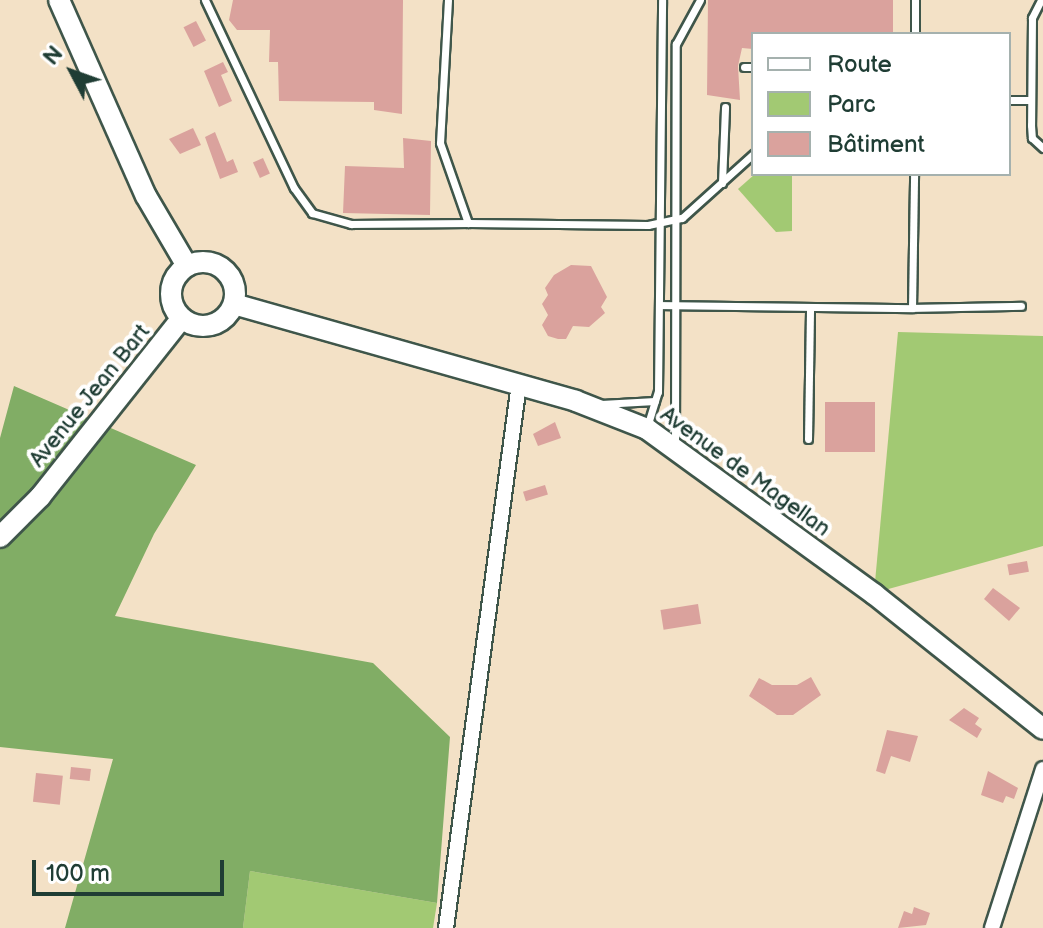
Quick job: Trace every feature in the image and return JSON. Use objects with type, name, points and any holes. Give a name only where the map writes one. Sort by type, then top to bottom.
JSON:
[{"type":"street","points":[[59,0],[146,196],[187,266]]},
{"type":"street","points":[[219,265],[234,282],[234,304],[212,325],[182,318],[171,291],[187,266],[219,265]]},
{"type":"street","name":"Avenue de Magellan","points":[[234,304],[519,384],[588,405],[647,429],[874,594],[1043,729]]},
{"type":"street","name":"Avenue Jean Bart","points":[[0,537],[40,497],[182,318]]},
{"type":"street","points":[[446,928],[519,384]]},
{"type":"street","points":[[992,928],[1043,769]]},
{"type":"lane","points":[[205,0],[294,188],[312,213],[351,224],[660,223],[682,218],[751,155]]},
{"type":"lane","points":[[448,0],[440,143],[468,223]]},
{"type":"lane","points":[[647,429],[655,401],[659,305],[662,0]]},
{"type":"lane","points":[[675,447],[676,44],[700,0]]},
{"type":"lane","points":[[915,0],[915,32]]},
{"type":"lane","points":[[1041,0],[1033,11],[1031,100],[1032,138],[1043,148]]},
{"type":"lane","points":[[662,44],[676,44]]},
{"type":"lane","points":[[1033,58],[1043,58]]},
{"type":"lane","points":[[744,67],[751,67]]},
{"type":"lane","points":[[1011,100],[1031,100]]},
{"type":"lane","points":[[722,183],[725,107]]},
{"type":"lane","points":[[912,308],[914,176]]},
{"type":"lane","points":[[659,305],[810,308],[1021,306]]},
{"type":"lane","points":[[808,439],[810,308]]},
{"type":"lane","points":[[588,405],[655,401]]},
{"type":"green space","points":[[753,176],[792,176],[792,231],[776,232],[738,189]]},
{"type":"green space","points":[[898,332],[1043,336],[1043,546],[874,593]]},
{"type":"green space","points":[[14,386],[196,465],[154,534],[115,616],[373,663],[450,737],[437,903],[250,871],[243,928],[65,928],[113,759],[0,747],[0,438]]},
{"type":"green space","points":[[250,871],[437,903],[433,928],[243,928]]},
{"type":"building","points":[[233,0],[403,0],[402,114],[374,110],[374,102],[279,101],[278,62],[269,62],[270,30],[237,30],[229,20]]},
{"type":"building","points":[[708,0],[893,0],[893,32],[751,32],[751,49],[742,48],[738,66],[740,100],[707,95]]},
{"type":"building","points":[[196,21],[206,41],[194,47],[184,27]]},
{"type":"building","points":[[223,62],[228,72],[221,75],[232,101],[219,107],[204,71]]},
{"type":"building","points":[[193,128],[201,145],[180,154],[169,139]]},
{"type":"building","points":[[215,132],[227,162],[233,159],[238,172],[220,179],[205,137]]},
{"type":"building","points":[[403,138],[431,141],[430,215],[343,213],[345,166],[404,168]]},
{"type":"building","points":[[263,158],[270,174],[260,178],[253,162]]},
{"type":"building","points":[[571,265],[591,266],[607,297],[601,307],[605,313],[589,327],[573,326],[566,339],[558,339],[548,336],[542,325],[548,315],[542,304],[548,295],[545,288],[554,275]]},
{"type":"building","points":[[825,402],[875,402],[875,452],[825,452]]},
{"type":"building","points":[[555,422],[561,438],[538,446],[533,434]]},
{"type":"building","points":[[545,485],[548,495],[526,501],[523,492]]},
{"type":"building","points":[[1027,561],[1029,572],[1009,575],[1007,564]]},
{"type":"building","points":[[993,588],[1020,608],[1009,621],[984,599]]},
{"type":"building","points":[[698,604],[701,624],[664,630],[660,610]]},
{"type":"building","points":[[811,677],[821,695],[793,715],[777,715],[749,696],[759,678],[772,685],[797,685]]},
{"type":"building","points":[[964,708],[979,718],[975,724],[982,729],[977,738],[949,720]]},
{"type":"building","points":[[887,730],[918,736],[910,762],[891,756],[885,774],[876,771]]},
{"type":"building","points":[[71,767],[91,769],[90,781],[70,779]]},
{"type":"building","points":[[988,771],[1018,788],[1014,799],[1006,796],[1003,803],[981,795]]},
{"type":"building","points":[[36,773],[63,776],[60,805],[33,802]]},
{"type":"building","points":[[914,907],[930,913],[926,925],[898,928],[904,911],[912,914]]}]
